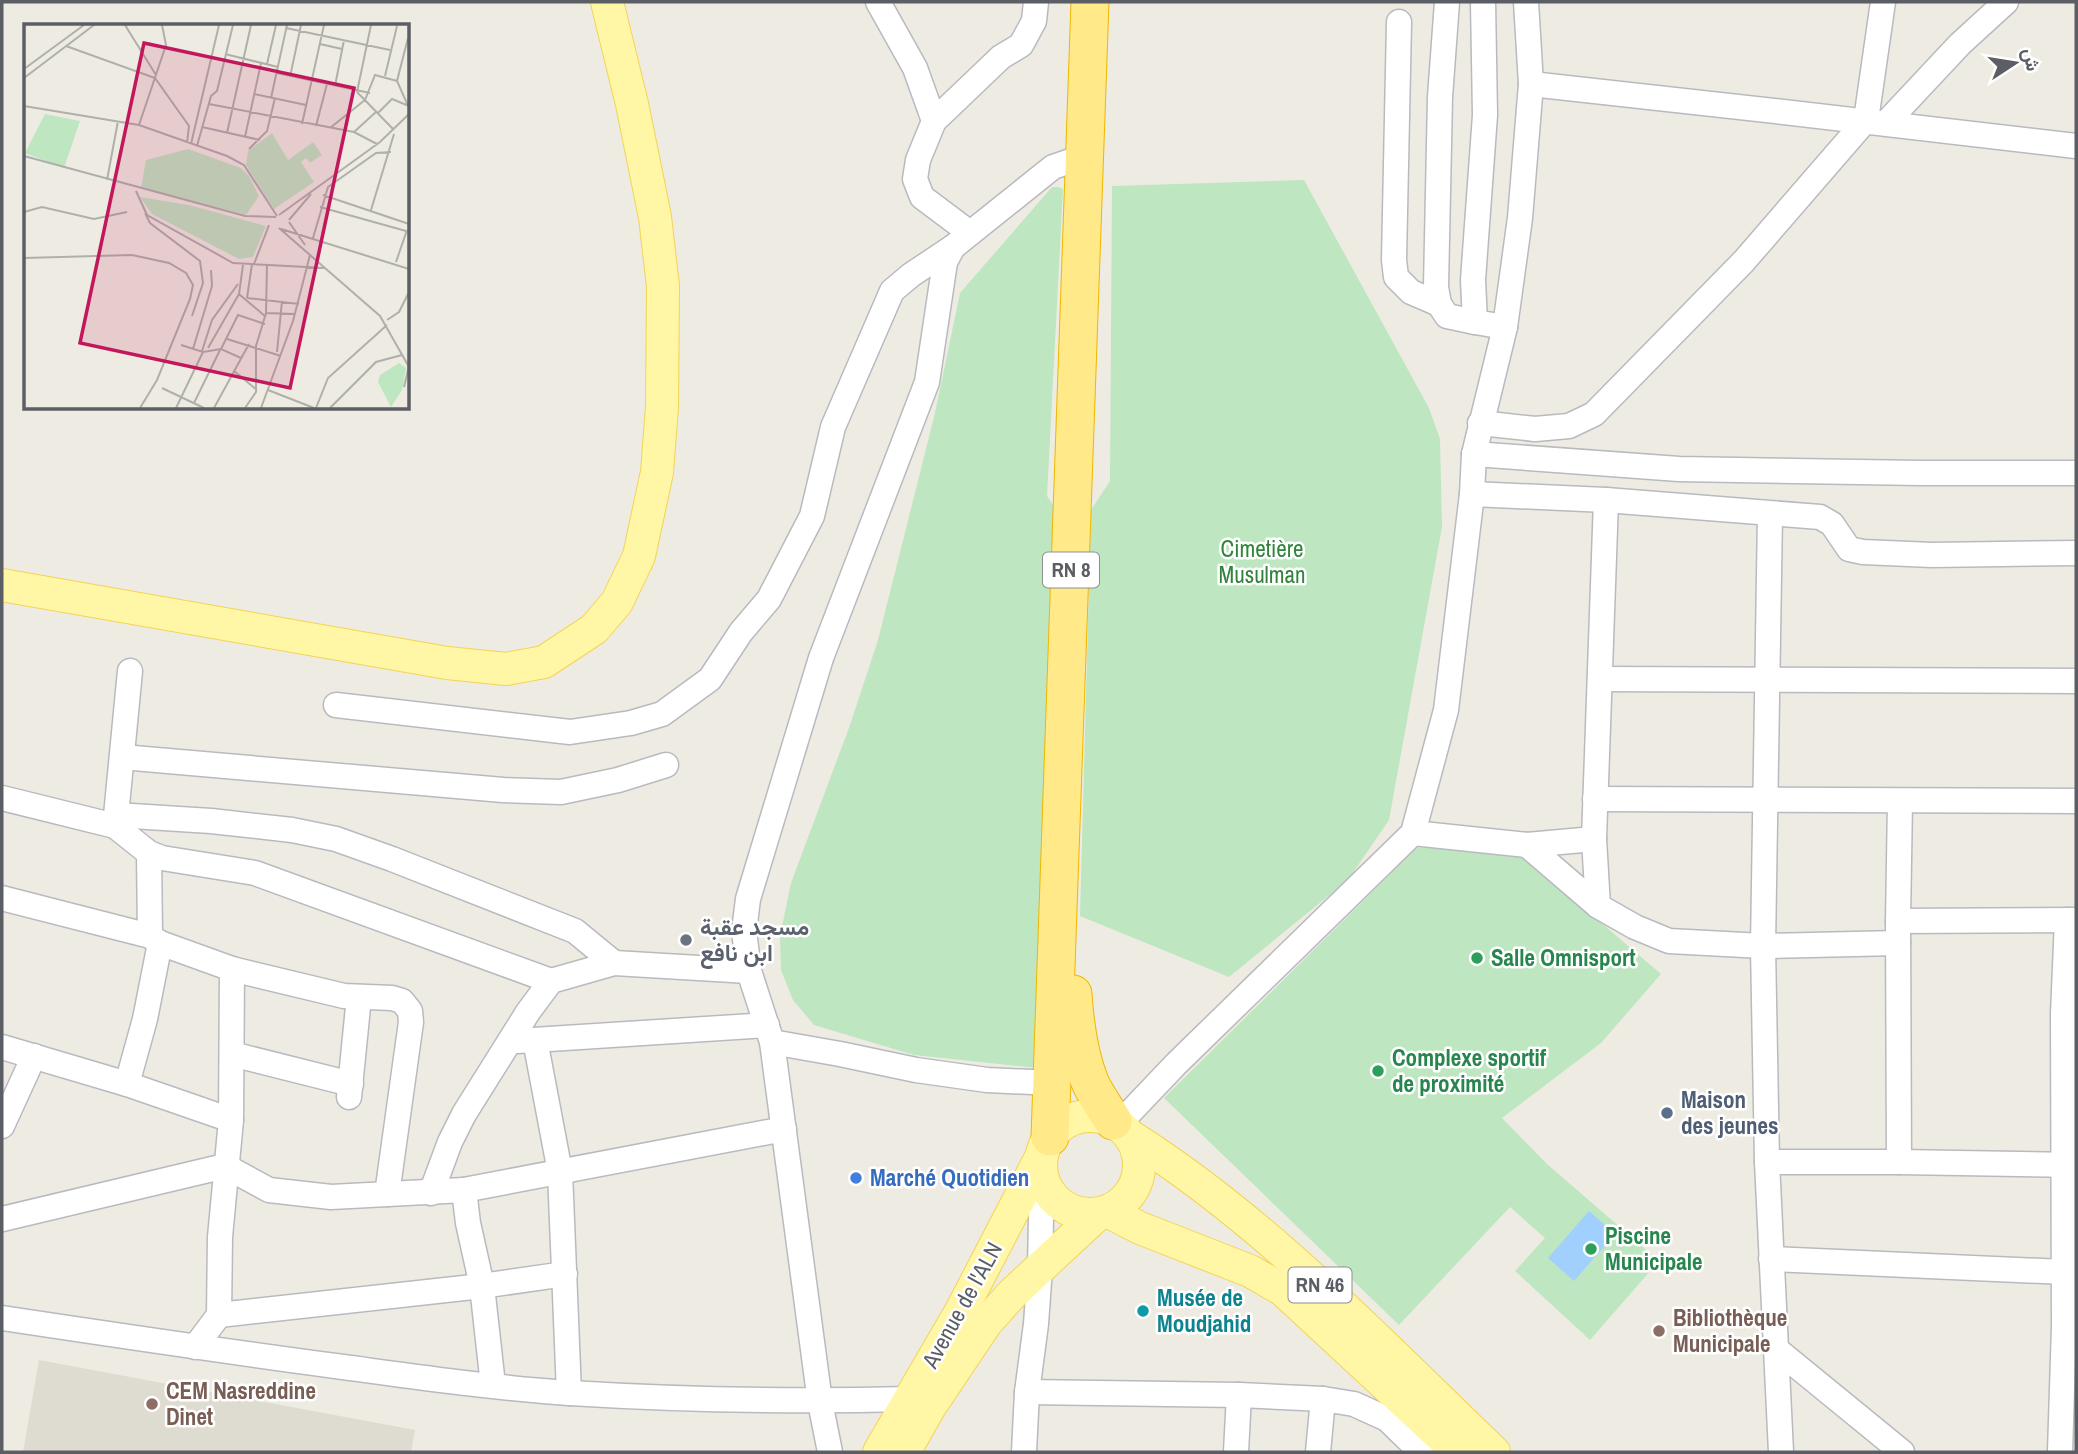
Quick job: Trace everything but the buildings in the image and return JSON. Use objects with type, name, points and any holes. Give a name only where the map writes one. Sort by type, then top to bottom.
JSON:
[{"type":"highway","name":"RN 8","points":[[1045,1153],[1052,1083],[1090,2]]},
{"type":"highway","name":"RN 8","points":[[1106,2],[1092,466],[1073,916],[1073,986],[1075,1019],[1091,1084],[1121,1127]]},
{"type":"main road","points":[[2,585],[447,663],[506,669],[544,662],[594,629],[617,602],[639,556],[657,472],[663,407],[663,286],[655,217],[632,104],[607,2]]},
{"type":"main road","points":[[1088,1116],[1101,1117],[1121,1127],[1137,1150],[1137,1180],[1131,1193],[1121,1204],[1103,1212],[1082,1213],[1066,1208],[1054,1197],[1045,1183],[1045,1153],[1064,1124],[1075,1118],[1088,1116]]},
{"type":"main road","name":"RN 46","points":[[1121,1127],[1292,1259],[1494,1452]]},
{"type":"main road","name":"Avenue de l'ALN","points":[[904,1452],[919,1404],[961,1311],[1045,1153]]},
{"type":"main road","name":"RN 46","points":[[1103,1212],[1250,1271],[1283,1290],[1458,1452]]},
{"type":"main road","name":"Avenue de l'ALN","points":[[879,1452],[1012,1294],[1103,1212]]},
{"type":"street","points":[[878,2],[915,68],[934,121]]},
{"type":"street","points":[[961,240],[922,197],[915,179],[918,160],[934,121],[1001,57],[1021,44],[1034,21],[1036,2]]},
{"type":"street","points":[[1447,2],[1440,97],[1436,287],[1439,304],[1447,317],[1505,327]]},
{"type":"street","points":[[1475,322],[1473,280],[1485,115],[1483,2]]},
{"type":"street","points":[[1121,1127],[1176,1064],[1413,833],[1446,710],[1472,494],[1474,454],[1505,327],[1520,218],[1531,84],[1526,2]]},
{"type":"street","points":[[1876,122],[1883,2]]},
{"type":"street","points":[[1480,424],[1535,429],[1569,426],[1594,414],[1876,122],[2006,2]]},
{"type":"street","points":[[1399,22],[1394,260],[1396,277],[1411,292],[1439,304]]},
{"type":"street","points":[[1531,84],[2076,146]]},
{"type":"street","points":[[336,705],[570,732],[631,723],[662,714],[710,679],[741,632],[769,599],[812,516],[832,427],[892,291],[1053,167],[1085,156]]},
{"type":"street","points":[[830,1452],[820,1402],[769,1034],[749,971],[744,931],[748,899],[821,658],[927,382],[945,262],[961,240]]},
{"type":"street","points":[[1474,454],[1679,469],[2076,473]]},
{"type":"street","points":[[1472,494],[1606,500],[1820,517],[1832,524],[1849,549],[1863,552],[1932,555],[2076,553]]},
{"type":"street","points":[[1598,906],[1594,839],[1606,500]]},
{"type":"street","points":[[1770,514],[1763,946],[1767,1163],[1781,1452]]},
{"type":"street","points":[[116,820],[131,671]]},
{"type":"street","points":[[1600,678],[2076,681]]},
{"type":"street","points":[[122,757],[491,789],[561,792],[618,780],[666,765]]},
{"type":"street","points":[[2,799],[116,820],[211,821],[292,830],[336,839],[575,931],[614,963]]},
{"type":"street","points":[[1595,799],[2076,801]]},
{"type":"street","points":[[1899,1162],[1900,800]]},
{"type":"street","points":[[116,820],[149,853],[162,858],[255,873],[551,981],[614,963],[749,971]]},
{"type":"street","points":[[1413,833],[1527,845],[1594,839]]},
{"type":"street","points":[[1527,845],[1598,906],[1635,927],[1669,941],[1763,946],[1898,932],[2071,920],[2070,1165],[2064,1272],[2070,1326],[2060,1452]]},
{"type":"street","points":[[127,1084],[145,1019],[155,939],[149,853]]},
{"type":"street","points":[[2,898],[155,939],[232,969],[344,996],[392,998],[402,1001],[411,1013],[387,1194]]},
{"type":"street","points":[[195,1347],[219,1315],[220,1237],[231,1120],[232,969]]},
{"type":"street","points":[[431,1193],[450,1142],[464,1114],[528,1012],[551,981]]},
{"type":"street","points":[[232,1054],[350,1091],[359,997]]},
{"type":"street","points":[[510,1042],[769,1034],[840,1054],[916,1070],[987,1080],[1052,1083]]},
{"type":"street","points":[[535,1040],[560,1172],[569,1393]]},
{"type":"street","points":[[2,1047],[127,1084],[231,1120]]},
{"type":"street","points":[[2,1126],[34,1056]]},
{"type":"street","points":[[2,1219],[225,1166],[269,1190],[331,1197],[431,1193],[464,1190],[784,1129]]},
{"type":"street","points":[[1024,1452],[1027,1392],[1040,1268],[1045,1153]]},
{"type":"street","points":[[1767,1163],[2070,1165]]},
{"type":"street","points":[[464,1190],[468,1223],[482,1286],[494,1385]]},
{"type":"street","points":[[1771,1259],[2064,1272]]},
{"type":"street","points":[[219,1315],[482,1286],[565,1274]]},
{"type":"street","points":[[2,1318],[444,1381],[569,1393],[724,1401],[919,1404]]},
{"type":"street","points":[[1776,1349],[1902,1452]]},
{"type":"street","points":[[1027,1392],[1323,1399],[1354,1405],[1387,1419],[1421,1452]]},
{"type":"street","points":[[1236,1452],[1239,1395]]},
{"type":"street","points":[[1318,1452],[1323,1399]]},
{"type":"shaded area","name":"CEM Nasreddine Dinet","points":[[39,1360],[415,1430],[411,1452],[23,1452]]},
{"type":"green space","name":"Cimetière Musulman","points":[[1304,180],[1429,408],[1440,439],[1442,527],[1389,820],[1348,880],[1229,977],[1080,916],[1091,510],[1110,481],[1112,186]]},
{"type":"green space","points":[[1052,187],[1063,189],[1047,496],[1067,525],[1038,1068],[914,1055],[814,1025],[793,1000],[781,970],[780,936],[791,883],[850,725],[878,640],[935,413],[960,293]]},
{"type":"green space","name":"Complexe sportif de proximité","points":[[1508,843],[1661,974],[1601,1043],[1502,1118],[1547,1164],[1659,1261],[1590,1340],[1515,1271],[1545,1238],[1510,1207],[1399,1325],[1164,1098],[1417,848]]},
{"type":"water","points":[[1589,1211],[1615,1234],[1574,1281],[1548,1258]]},
{"type":"place","name":"مسجد عقبة ابن نافع","points":[[686,940]]},
{"type":"place","name":"Salle Omnisport","points":[[1477,958]]},
{"type":"place","name":"Complexe sportif de proximité","points":[[1378,1071]]},
{"type":"place","name":"Maison des jeunes","points":[[1667,1113]]},
{"type":"place","name":"Marché Quotidien","points":[[856,1178]]},
{"type":"place","name":"Piscine Municipale","points":[[1591,1249]]},
{"type":"place","name":"Musée de Moudjahid","points":[[1143,1311]]},
{"type":"place","name":"Bibliothèque Municipale","points":[[1659,1331]]},
{"type":"place","name":"CEM Nasreddine Dinet","points":[[152,1404]]}]
